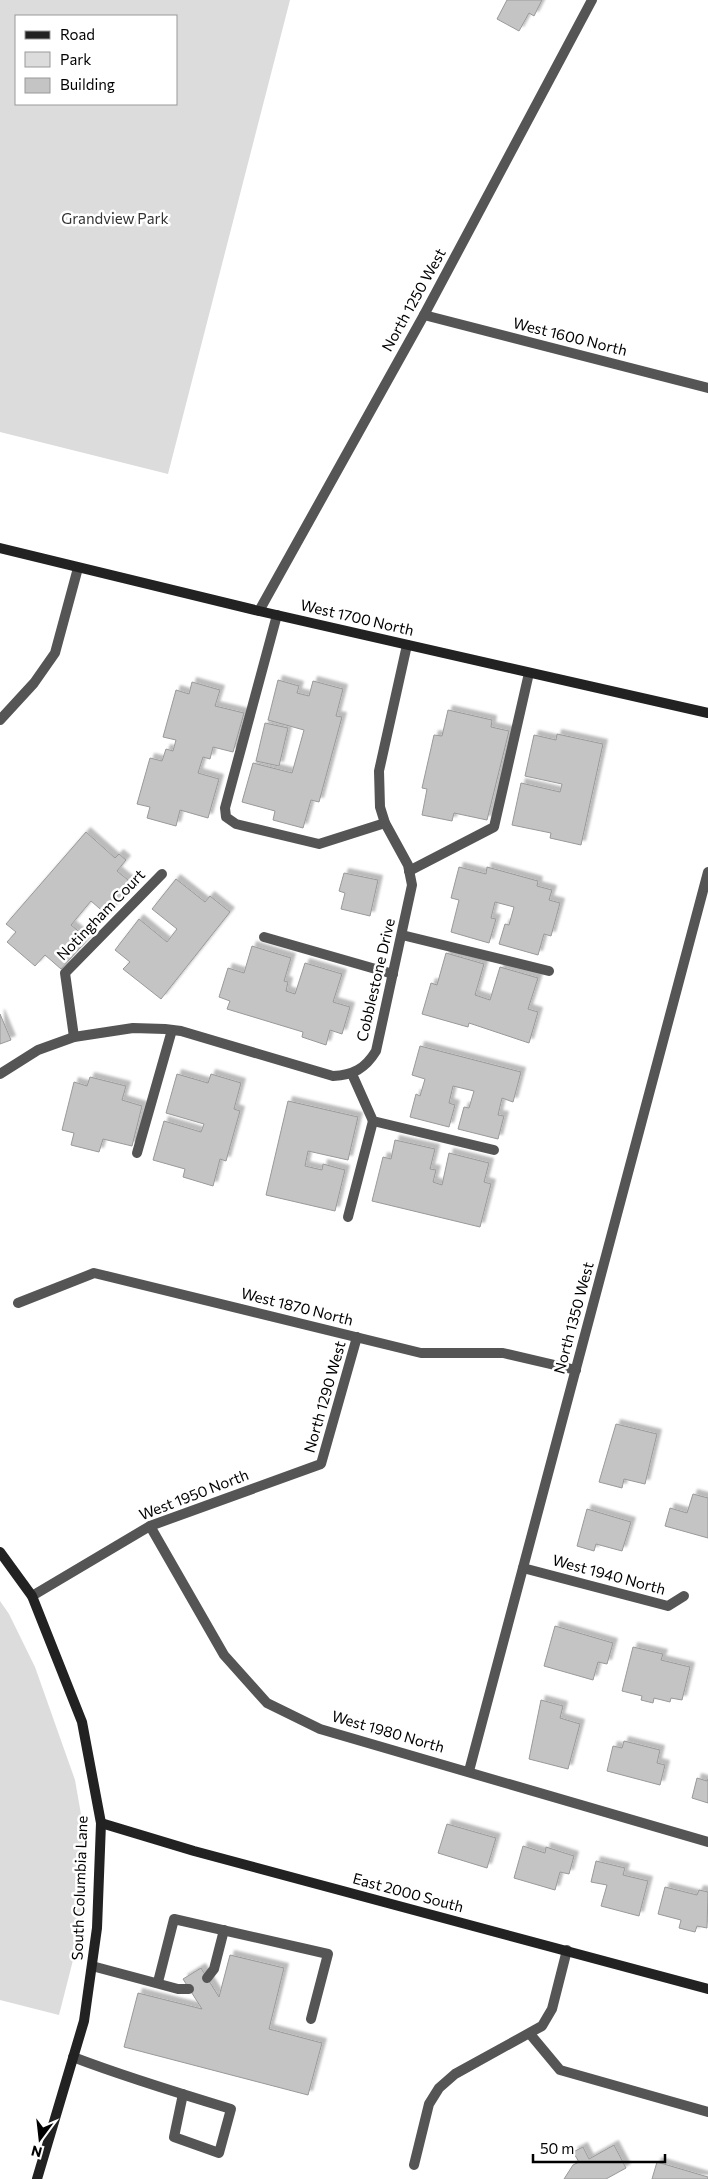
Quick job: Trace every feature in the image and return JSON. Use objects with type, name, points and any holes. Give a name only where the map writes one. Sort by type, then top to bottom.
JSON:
[{"type":"street","name":"North 1250 West","points":[[259,611],[424,315],[592,0]]},
{"type":"street","name":"West 1600 North","points":[[424,315],[708,388]]},
{"type":"street","name":"West 1700 North","points":[[0,548],[277,616],[708,713]]},
{"type":"street","points":[[0,720],[34,683],[55,653],[78,568]]},
{"type":"street","points":[[277,616],[224,808],[226,817],[236,824],[319,844],[385,822]]},
{"type":"street","name":"Cobblestone Drive","points":[[352,1074],[364,1067],[376,1051],[412,893],[409,871],[401,850],[385,822],[378,791],[379,771],[406,645]]},
{"type":"street","points":[[409,871],[494,827],[530,673]]},
{"type":"street","name":"North 1350 West","points":[[469,1771],[708,872]]},
{"type":"street","name":"Notingham Court","points":[[74,1037],[65,974],[162,874]]},
{"type":"street","points":[[402,936],[549,970]]},
{"type":"street","points":[[264,937],[393,974]]},
{"type":"street","points":[[0,1074],[38,1050],[74,1037],[133,1028],[172,1030],[333,1076],[352,1074],[373,1121],[348,1217]]},
{"type":"street","points":[[137,1153],[172,1030]]},
{"type":"street","points":[[373,1121],[494,1150]]},
{"type":"street","name":"West 1870 North","points":[[18,1303],[94,1273],[421,1353],[503,1353],[576,1370]]},
{"type":"street","name":"North 1290 West","points":[[321,1464],[357,1337]]},
{"type":"street","name":"West 1950 North","points":[[32,1596],[150,1526],[321,1464]]},
{"type":"street","name":"West 1980 North","points":[[150,1526],[224,1655],[267,1702],[320,1729],[708,1842]]},
{"type":"street","name":"South Columbia Lane","points":[[0,1552],[32,1596],[82,1722],[101,1823],[97,1928],[84,2021],[37,2179]]},
{"type":"street","name":"West 1940 North","points":[[523,1568],[668,1606],[684,1596]]},
{"type":"street","name":"East 2000 South","points":[[101,1823],[194,1852],[708,1989]]},
{"type":"street","points":[[158,1982],[174,1919],[328,1954],[311,2019]]},
{"type":"street","points":[[207,1978],[214,1969],[224,1930]]},
{"type":"street","points":[[414,2165],[429,2104],[439,2088],[455,2074],[530,2034],[542,2026],[549,2017],[566,1950]]},
{"type":"street","points":[[92,1966],[158,1982],[178,1989],[190,1989]]},
{"type":"street","points":[[530,2034],[560,2070],[708,2112]]},
{"type":"street","points":[[73,2057],[131,2079],[183,2094],[232,2109],[219,2153],[174,2138],[183,2094]]},
{"type":"green space","name":"Grandview Park","points":[[0,0],[290,0],[168,474],[0,432]]},
{"type":"green space","points":[[0,1601],[9,1614],[35,1667],[75,1780],[86,1843],[83,1921],[59,2015],[0,2000]]},
{"type":"building","points":[[507,0],[542,0],[534,16],[529,13],[519,31],[497,19]]},
{"type":"building","points":[[278,680],[299,686],[297,693],[309,696],[313,681],[343,689],[336,716],[342,717],[319,802],[311,800],[303,828],[273,820],[275,811],[242,802],[253,763],[292,773],[304,730],[268,720]]},
{"type":"building","points":[[192,682],[220,690],[215,706],[244,713],[233,752],[213,747],[210,759],[203,757],[198,773],[219,779],[208,818],[180,810],[176,826],[147,818],[150,807],[137,804],[150,758],[162,761],[166,749],[173,751],[176,740],[163,737],[176,690],[189,694]]},
{"type":"building","points":[[448,710],[492,720],[491,727],[509,731],[487,820],[454,813],[452,821],[422,815],[427,789],[422,788],[434,735],[442,736]]},
{"type":"building","points":[[265,723],[288,728],[279,766],[256,761]]},
{"type":"building","points":[[557,734],[603,744],[581,845],[550,838],[551,833],[512,825],[521,783],[560,792],[562,784],[525,776],[534,735],[556,740]]},
{"type":"building","points":[[86,832],[115,858],[119,854],[126,860],[117,871],[133,884],[107,915],[91,901],[71,925],[88,939],[61,969],[45,955],[35,966],[7,942],[16,932],[6,924]]},
{"type":"building","points":[[459,867],[486,874],[487,867],[538,881],[537,886],[552,890],[549,900],[560,903],[551,936],[544,934],[538,955],[499,944],[505,924],[509,925],[514,907],[495,902],[491,918],[496,919],[489,943],[451,932],[459,900],[451,898]]},
{"type":"building","points":[[344,873],[378,880],[370,916],[341,909],[345,893],[339,891]]},
{"type":"building","points":[[176,879],[205,902],[210,896],[230,912],[161,999],[123,969],[130,962],[115,950],[139,919],[167,942],[177,929],[152,909]]},
{"type":"building","points":[[252,946],[291,958],[284,981],[288,982],[286,991],[295,994],[305,963],[342,974],[333,1002],[350,1007],[342,1034],[330,1030],[326,1045],[302,1037],[303,1032],[227,1009],[230,1001],[219,997],[228,968],[244,973]]},
{"type":"building","points":[[446,953],[484,964],[475,995],[490,1000],[500,967],[538,978],[528,1009],[538,1012],[529,1043],[469,1023],[468,1027],[422,1014],[431,983],[437,985]]},
{"type":"building","points":[[0,1014],[11,1040],[0,1044]]},
{"type":"building","points":[[420,1046],[521,1072],[513,1102],[502,1098],[498,1115],[504,1116],[498,1139],[458,1129],[464,1107],[469,1108],[474,1091],[453,1086],[449,1103],[455,1105],[449,1127],[410,1117],[416,1094],[420,1096],[425,1079],[412,1075]]},
{"type":"building","points":[[177,1074],[208,1083],[211,1074],[241,1083],[234,1109],[240,1111],[226,1161],[220,1159],[213,1186],[183,1177],[185,1169],[153,1160],[164,1121],[201,1132],[204,1124],[166,1113]]},
{"type":"building","points":[[90,1077],[126,1086],[122,1100],[142,1106],[132,1146],[103,1139],[99,1152],[71,1145],[74,1133],[62,1130],[74,1082],[87,1086]]},
{"type":"building","points":[[288,1101],[358,1117],[348,1160],[308,1151],[305,1166],[322,1170],[323,1164],[345,1170],[335,1211],[266,1195]]},
{"type":"building","points":[[395,1140],[435,1149],[430,1169],[436,1170],[433,1182],[442,1185],[449,1153],[489,1163],[484,1182],[491,1184],[480,1227],[372,1201],[383,1157],[391,1159]]},
{"type":"building","points":[[616,1424],[657,1434],[645,1484],[624,1479],[622,1488],[599,1482]]},
{"type":"building","points":[[693,1494],[708,1498],[708,1538],[665,1526],[670,1508],[687,1513]]},
{"type":"building","points":[[587,1509],[631,1522],[622,1551],[596,1544],[594,1551],[577,1546]]},
{"type":"building","points":[[555,1626],[613,1643],[607,1664],[598,1662],[593,1680],[544,1666]]},
{"type":"building","points":[[633,1647],[663,1654],[661,1660],[690,1667],[682,1700],[671,1698],[670,1702],[654,1698],[653,1703],[641,1700],[642,1696],[622,1691]]},
{"type":"building","points":[[541,1700],[563,1706],[560,1718],[580,1724],[568,1769],[529,1759]]},
{"type":"building","points":[[624,1741],[660,1750],[657,1763],[665,1765],[660,1785],[607,1771],[613,1746],[622,1748]]},
{"type":"building","points":[[697,1778],[707,1781],[708,1779],[708,1803],[692,1798]]},
{"type":"building","points":[[447,1824],[496,1838],[487,1868],[438,1853]]},
{"type":"building","points":[[523,1846],[545,1853],[546,1847],[574,1856],[569,1874],[560,1872],[555,1890],[514,1878]]},
{"type":"building","points":[[596,1861],[625,1868],[623,1875],[648,1881],[639,1916],[601,1906],[607,1885],[591,1882]]},
{"type":"building","points":[[665,1887],[697,1895],[699,1890],[708,1892],[707,1928],[697,1926],[695,1932],[679,1928],[681,1920],[658,1914]]},
{"type":"building","points":[[230,1955],[284,1968],[269,2029],[322,2043],[308,2095],[124,2047],[138,1993],[202,2009],[183,1979],[201,1968],[219,1997]]},
{"type":"building","points":[[614,2145],[626,2168],[606,2179],[564,2179],[573,2165],[579,2162],[573,2152],[583,2147],[589,2159]]},
{"type":"building","points":[[657,2162],[708,2177],[708,2179],[652,2179]]}]
